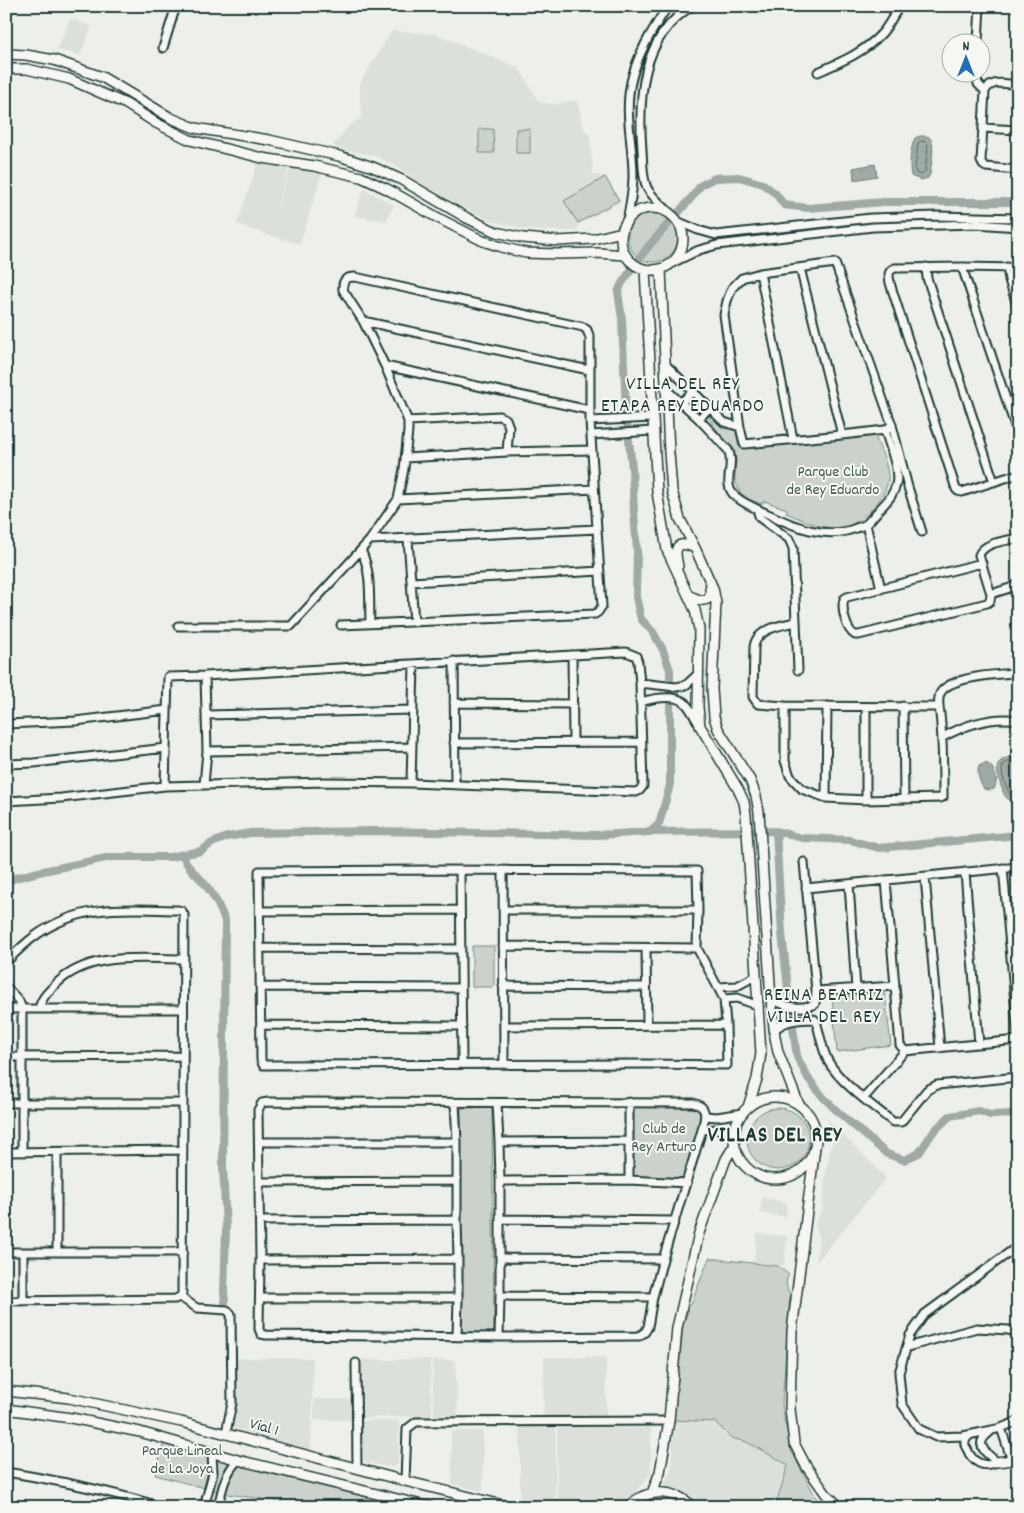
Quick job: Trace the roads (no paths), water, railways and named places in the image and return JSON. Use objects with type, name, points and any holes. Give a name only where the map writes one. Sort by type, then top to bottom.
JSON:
[{"type":"street","points":[[163,48],[176,6]]},
{"type":"street","points":[[668,6],[649,37],[638,60],[631,83],[628,111],[633,176],[631,199],[627,221],[622,232],[621,244],[625,255],[634,264],[645,270],[661,269],[699,250],[716,245],[873,227],[976,224],[1018,227]]},
{"type":"street","points":[[692,6],[666,29],[656,43],[647,65],[642,88],[640,120],[646,186],[651,194],[679,222],[716,235],[871,218],[938,216],[1018,218]]},
{"type":"street","points":[[818,72],[866,48],[883,32],[899,6]]},
{"type":"street","points":[[979,32],[980,6]]},
{"type":"street","points":[[6,54],[54,60],[102,77],[171,118],[195,128],[268,140],[339,156],[373,166],[496,232],[523,238],[558,241],[594,239],[622,232]]},
{"type":"street","points":[[6,68],[27,69],[69,79],[126,104],[156,123],[190,140],[262,158],[314,166],[361,177],[483,241],[505,248],[526,253],[598,252],[625,255]]},
{"type":"street","points":[[978,82],[985,91]]},
{"type":"street","points":[[1018,85],[993,84],[988,86],[985,91],[981,161],[983,165],[992,168],[1018,170]]},
{"type":"street","points":[[983,128],[1018,130]]},
{"type":"street","points":[[627,221],[636,213],[647,208],[659,209],[670,213]]},
{"type":"street","points":[[674,262],[682,250],[684,236],[679,222]]},
{"type":"street","points":[[892,425],[885,430],[842,436],[744,444],[724,316],[732,288],[742,278],[760,273],[835,263],[892,425],[922,532]]},
{"type":"street","points":[[962,267],[1018,435]]},
{"type":"street","points":[[1007,267],[1018,308]]},
{"type":"street","points":[[800,268],[842,436]]},
{"type":"street","points":[[1018,268],[895,268],[890,270],[889,276],[956,489],[962,492],[1018,474]]},
{"type":"street","points":[[926,268],[927,278],[994,482]]},
{"type":"street","points":[[661,269],[672,491],[680,519],[714,588],[716,604],[712,689],[714,717],[718,730],[750,780],[756,796],[759,812],[774,1030],[778,1052],[799,1105]]},
{"type":"street","points":[[645,270],[657,492],[667,550],[695,610],[699,629],[698,707],[700,726]]},
{"type":"street","points":[[760,273],[793,439]]},
{"type":"street","points":[[178,626],[291,626],[362,550],[398,500],[406,458],[408,421],[385,366],[363,321],[343,290],[342,284],[344,279],[349,276],[355,276],[583,327],[587,330],[590,338],[589,410],[601,610],[595,614],[341,625]]},
{"type":"street","points":[[363,321],[589,370]]},
{"type":"street","points":[[666,365],[724,422],[740,427]]},
{"type":"street","points":[[385,366],[589,410]]},
{"type":"street","points":[[667,390],[699,419],[728,450],[732,461],[729,481],[730,489],[734,495],[790,525],[822,533],[846,532],[866,524],[891,497],[896,485],[897,474],[885,430]]},
{"type":"street","points":[[681,403],[693,391]]},
{"type":"street","points":[[699,419],[710,407]]},
{"type":"street","points":[[408,421],[499,416],[506,419],[509,427],[507,452]]},
{"type":"street","points":[[590,421],[652,418]]},
{"type":"street","points":[[613,420],[614,433]]},
{"type":"street","points":[[591,435],[653,431]]},
{"type":"street","points":[[406,458],[507,452],[592,450]]},
{"type":"street","points":[[398,500],[594,489]]},
{"type":"street","points":[[759,510],[760,518],[789,540],[793,548],[798,670]]},
{"type":"street","points":[[866,524],[881,589]]},
{"type":"street","points":[[370,540],[597,529]]},
{"type":"street","points":[[982,563],[847,597],[844,599],[842,606],[849,631],[852,634],[859,635],[987,603],[990,601],[991,594],[982,563],[979,555],[986,547],[1018,538]]},
{"type":"street","points":[[408,539],[414,622]]},
{"type":"street","points":[[682,583],[676,550],[680,544],[695,548]]},
{"type":"street","points":[[362,550],[368,571],[370,624]]},
{"type":"street","points":[[688,595],[701,600],[709,598],[710,591],[704,567]]},
{"type":"street","points":[[411,582],[600,571]]},
{"type":"street","points":[[991,594],[1018,584]]},
{"type":"street","points":[[796,622],[782,624],[760,634],[756,640],[754,647],[754,700],[761,705],[939,707]]},
{"type":"street","points":[[6,801],[61,798],[165,786],[326,782],[454,784],[636,792],[643,786],[638,662],[636,656],[630,653],[168,677],[165,786]]},
{"type":"street","points":[[572,655],[573,741]]},
{"type":"street","points":[[454,661],[454,784]]},
{"type":"street","points":[[411,783],[414,664]]},
{"type":"street","points":[[785,706],[785,760],[790,776],[802,789],[826,798],[866,800],[943,797],[943,738],[939,707],[942,690],[951,685],[983,675],[1018,672]]},
{"type":"street","points":[[640,683],[676,687],[686,685],[699,673]]},
{"type":"street","points":[[204,786],[207,751],[205,676]]},
{"type":"street","points":[[640,702],[654,698],[676,698],[685,702],[744,802],[761,1053],[757,1079],[745,1110],[737,1121],[734,1131],[734,1146],[739,1159],[748,1169],[760,1176],[774,1179],[788,1177],[800,1170],[810,1160],[815,1147]]},
{"type":"street","points":[[454,703],[573,704]]},
{"type":"street","points":[[826,706],[826,798]]},
{"type":"street","points":[[903,706],[904,799]]},
{"type":"street","points":[[866,707],[866,800]]},
{"type":"street","points":[[6,724],[67,721],[167,710]]},
{"type":"street","points":[[206,715],[413,710]]},
{"type":"street","points":[[943,738],[953,732],[990,720],[1018,720]]},
{"type":"street","points":[[454,743],[641,742]]},
{"type":"street","points":[[207,751],[412,747]]},
{"type":"street","points":[[6,764],[166,748]]},
{"type":"street","points":[[771,999],[783,1006],[804,1007],[815,1004],[816,992],[804,862]]},
{"type":"street","points":[[806,888],[1018,867]]},
{"type":"street","points":[[1002,868],[1018,1036]]},
{"type":"street","points":[[460,870],[462,1064]]},
{"type":"street","points":[[503,870],[504,1064]]},
{"type":"street","points":[[503,870],[697,872],[697,948],[724,999],[727,1066],[504,1064],[265,1065],[262,1062],[259,871],[503,870]]},
{"type":"street","points":[[965,872],[979,1044]]},
{"type":"street","points":[[925,877],[940,1048]]},
{"type":"street","points":[[886,880],[900,1045],[905,1051]]},
{"type":"street","points":[[849,884],[856,989]]},
{"type":"street","points":[[6,962],[30,940],[52,925],[83,913],[112,909],[180,910],[184,916],[183,1292],[180,1297],[175,1299],[6,1300]]},
{"type":"street","points":[[260,911],[460,910]]},
{"type":"street","points":[[503,910],[698,910]]},
{"type":"street","points":[[503,946],[697,948]]},
{"type":"street","points":[[260,948],[461,949]]},
{"type":"street","points":[[646,948],[647,1025]]},
{"type":"street","points":[[39,1009],[42,998],[61,979],[73,970],[87,964],[111,959],[184,959]]},
{"type":"street","points":[[718,987],[737,986],[756,976]]},
{"type":"street","points":[[503,986],[646,987]]},
{"type":"street","points":[[816,992],[895,986]]},
{"type":"street","points":[[261,987],[461,988]]},
{"type":"street","points":[[6,988],[19,1001],[22,1009],[22,1152]]},
{"type":"street","points":[[724,999],[737,998],[759,1006]]},
{"type":"street","points":[[6,1009],[184,1009]]},
{"type":"street","points":[[774,1030],[783,1023],[790,1021],[814,1019],[829,1062],[842,1080],[893,1122],[897,1123],[901,1122],[927,1090],[937,1085],[1018,1077]]},
{"type":"street","points":[[261,1025],[462,1026]]},
{"type":"street","points":[[504,1026],[726,1025]]},
{"type":"street","points":[[864,1098],[905,1051],[1018,1040]]},
{"type":"street","points":[[6,1057],[183,1056]]},
{"type":"street","points":[[705,1116],[717,1117],[745,1110],[760,1100],[773,1097],[787,1099],[799,1105],[813,1123],[816,1135],[815,1147],[792,1332],[790,1409],[794,1443],[806,1466],[826,1494],[840,1507]]},
{"type":"street","points":[[629,1102],[629,1180]]},
{"type":"street","points":[[6,1103],[183,1103]]},
{"type":"street","points":[[262,1103],[497,1103],[693,1103],[700,1105],[704,1109],[705,1116],[702,1130],[653,1297],[648,1327],[645,1332],[639,1336],[499,1337],[261,1334],[259,1329],[258,1110],[262,1103]]},
{"type":"street","points":[[455,1103],[457,1142],[457,1337]]},
{"type":"street","points":[[497,1103],[500,1181],[499,1337]]},
{"type":"street","points":[[702,1130],[734,1131]]},
{"type":"street","points":[[499,1142],[629,1141]]},
{"type":"street","points":[[259,1142],[457,1142]]},
{"type":"street","points":[[652,1493],[660,1472],[669,1421],[677,1328],[699,1233],[726,1159],[734,1146]]},
{"type":"street","points":[[6,1152],[183,1150]]},
{"type":"street","points":[[57,1152],[57,1252]]},
{"type":"street","points":[[500,1181],[629,1180],[687,1182]]},
{"type":"street","points":[[259,1182],[457,1181]]},
{"type":"street","points":[[500,1219],[675,1221]]},
{"type":"street","points":[[260,1221],[457,1220]]},
{"type":"street","points":[[1018,1246],[925,1314],[910,1335],[899,1373],[902,1404],[920,1429],[936,1437],[992,1430],[1018,1421]]},
{"type":"street","points":[[6,1252],[183,1252]]},
{"type":"street","points":[[22,1252],[23,1300]]},
{"type":"street","points":[[500,1258],[664,1259]]},
{"type":"street","points":[[260,1260],[458,1259]]},
{"type":"street","points":[[500,1296],[653,1297]]},
{"type":"street","points":[[180,1297],[197,1308],[226,1310],[231,1314],[232,1403],[226,1433]]},
{"type":"street","points":[[260,1298],[458,1298]]},
{"type":"street","points":[[906,1347],[977,1328],[1018,1332]]},
{"type":"street","points":[[356,1363],[357,1468]]},
{"type":"street","name":"Vial 1","points":[[6,1391],[69,1398],[181,1422],[511,1507]]},
{"type":"street","points":[[6,1409],[71,1418],[140,1432],[238,1460],[430,1507]]},
{"type":"street","points":[[405,1481],[406,1429],[416,1422],[669,1421]]},
{"type":"street","points":[[970,1434],[964,1444],[974,1461],[982,1465],[1015,1460],[1001,1428]]},
{"type":"street","points":[[992,1430],[982,1439],[981,1443],[988,1455],[997,1462]]},
{"type":"street","points":[[204,1507],[213,1473],[212,1452]]},
{"type":"street","points":[[218,1507],[230,1468],[238,1460]]},
{"type":"street","points":[[6,1472],[100,1490],[152,1504],[155,1507]]},
{"type":"street","points":[[628,1507],[639,1498],[652,1493],[663,1492],[683,1499],[693,1507]]},
{"type":"water","points":[[920,136],[929,137],[933,149],[930,174],[928,178],[921,180],[911,176],[910,167],[913,142],[915,138]]},
{"type":"water","points":[[875,164],[877,176],[854,180],[853,168]]},
{"type":"water","points":[[1010,757],[1018,760],[1018,801],[1010,800],[1005,796],[997,772],[1000,761]]},
{"type":"water","points":[[985,763],[994,770],[996,782],[994,789],[984,789],[980,781],[978,769],[979,766]]},
{"type":"waterway","points":[[6,883],[15,878],[43,871],[111,857],[170,857],[201,851],[212,843],[227,837],[250,833],[373,831],[598,835],[650,832],[659,824],[670,785],[670,670],[663,650],[653,632],[641,619],[636,597],[637,552],[632,468],[626,413],[622,319],[618,292],[622,283],[647,248],[701,185],[715,178],[739,177],[763,184],[776,194],[784,205],[808,208],[884,202],[1018,202]]},
{"type":"waterway","points":[[776,831],[782,933],[797,1057],[808,1078],[823,1097],[887,1154],[904,1160],[919,1153],[933,1132],[950,1116],[979,1111],[990,1115],[1018,1114]]},
{"type":"waterway","points":[[650,832],[776,831],[802,838],[850,840],[879,848],[1018,835]]},
{"type":"waterway","points":[[183,855],[189,868],[204,883],[214,897],[225,921],[223,1165],[226,1229],[225,1302]]},
{"type":"district","name":"VILLA DEL REY ETAPA REY EDUARDO","points":[[683,396]]},
{"type":"district","name":"REINA BEATRIZ VILLA DEL REY","points":[[824,1007]]},
{"type":"district","name":"VILLAS DEL REY","points":[[775,1137]]},
{"type":"park label","name":"Parque Club de Rey Eduardo","points":[[833,481]]},
{"type":"park label","name":"Club de Rey Arturo","points":[[664,1138]]},
{"type":"park label","name":"Parque Lineal de La Joya","points":[[182,1460]]}]
